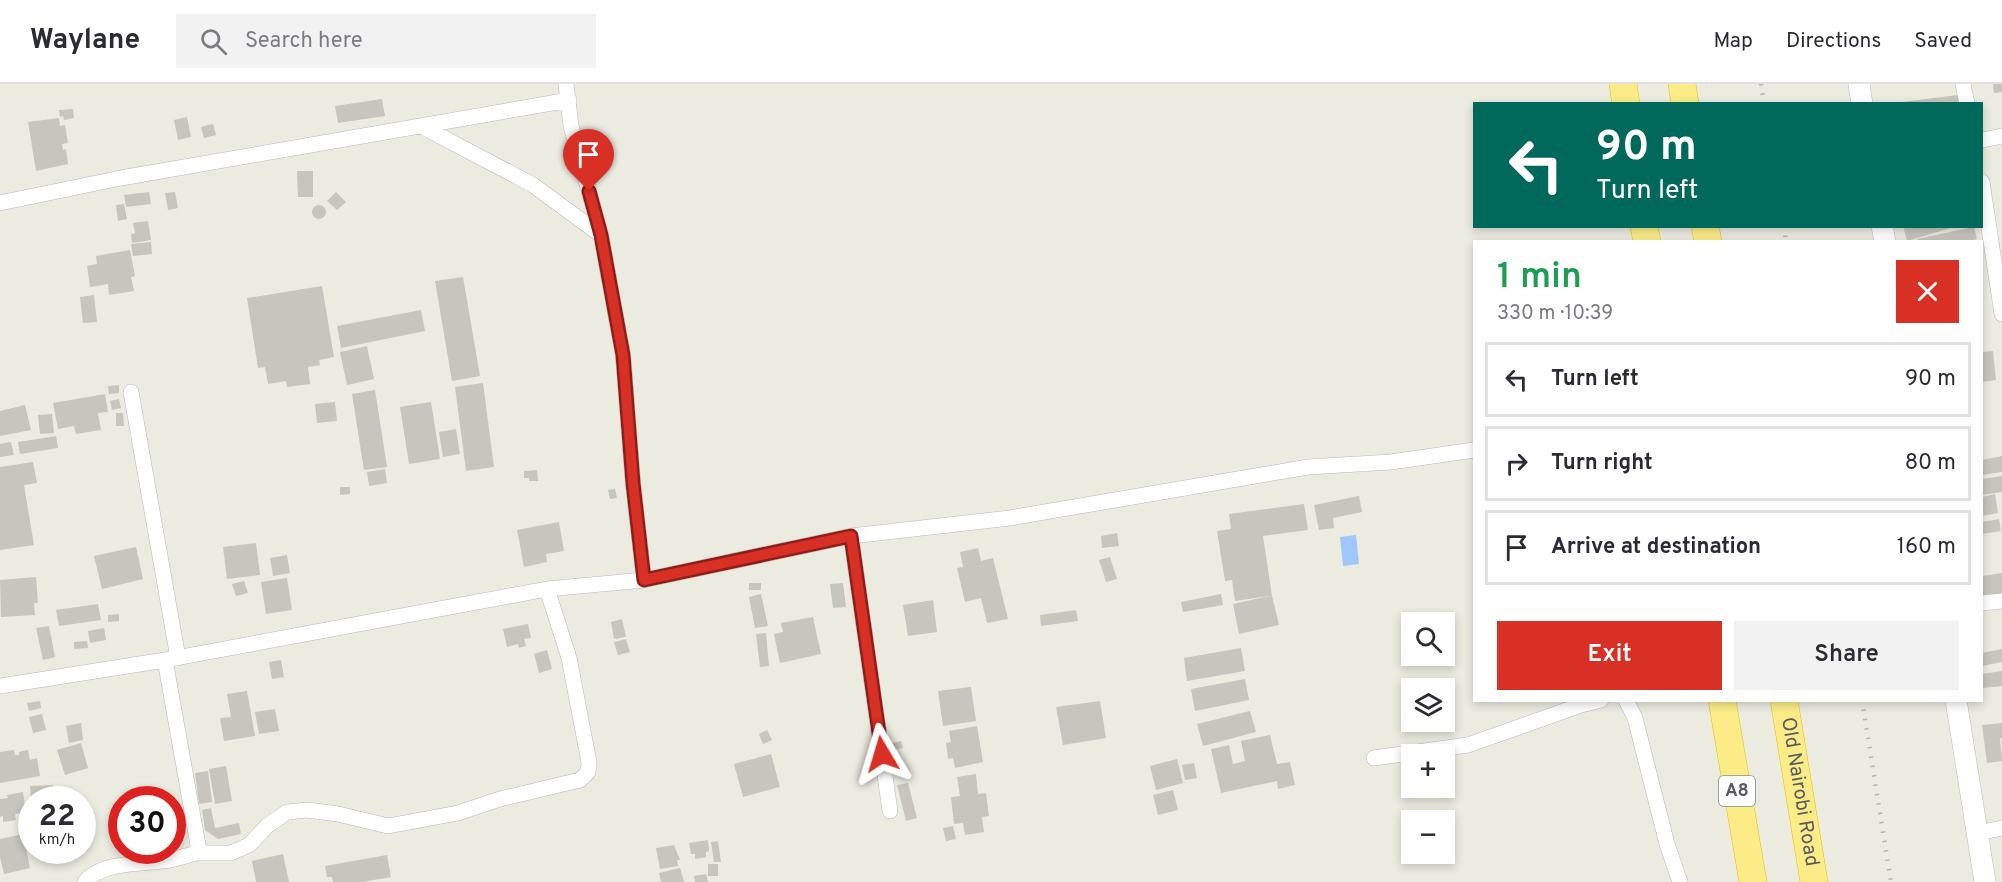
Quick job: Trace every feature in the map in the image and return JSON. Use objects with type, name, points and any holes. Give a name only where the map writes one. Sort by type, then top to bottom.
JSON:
[{"type":"highway","points":[[1623,84],[1626,102]]},
{"type":"highway","points":[[1682,84],[1685,102]]},
{"type":"highway","name":"A8","points":[[1722,702],[1753,882]]},
{"type":"highway","name":"Old Nairobi Road","points":[[1784,702],[1814,882]]},
{"type":"street","points":[[566,84],[571,126],[601,235],[623,355],[633,483],[644,580]]},
{"type":"street","points":[[1859,84],[1862,102]]},
{"type":"street","points":[[1963,84],[1967,102]]},
{"type":"street","points":[[0,202],[121,178],[569,100]]},
{"type":"street","points":[[420,126],[532,185],[601,235]]},
{"type":"street","points":[[1983,140],[2002,136]]},
{"type":"street","points":[[1983,189],[2002,314]]},
{"type":"street","points":[[131,392],[198,845],[197,853]]},
{"type":"street","points":[[0,686],[171,659],[547,589],[644,580],[851,536],[1010,518],[1308,467],[1391,462],[1473,450]]},
{"type":"street","points":[[851,536],[890,811]]},
{"type":"street","points":[[85,882],[88,878],[127,863],[169,860],[197,853],[231,853],[249,845],[268,825],[287,812],[307,810],[338,814],[388,826],[458,813],[500,799],[580,780],[588,772],[590,762],[569,658],[547,589]]},
{"type":"street","points":[[1983,603],[2002,601]]},
{"type":"street","points":[[1374,758],[1468,745],[1593,702]]},
{"type":"street","points":[[1627,702],[1635,718],[1667,844],[1680,882]]},
{"type":"street","points":[[1956,702],[1985,882]]},
{"type":"street","points":[[1977,833],[2002,828]]},
{"type":"water","points":[[1356,535],[1359,564],[1343,566],[1340,537]]},
{"type":"building","points":[[1993,84],[2002,84],[2002,92],[1994,93]]},
{"type":"building","points":[[1958,95],[1959,102],[1902,102]]},
{"type":"building","points":[[382,99],[385,116],[338,123],[335,106]]},
{"type":"building","points":[[73,109],[74,118],[64,120],[63,116],[60,117],[59,110]]},
{"type":"building","points":[[187,117],[191,137],[178,140],[174,120]]},
{"type":"building","points":[[59,118],[60,126],[65,125],[68,143],[62,144],[63,150],[66,149],[68,164],[36,171],[28,122]]},
{"type":"building","points":[[213,124],[216,135],[204,138],[201,127]]},
{"type":"building","points":[[297,171],[313,171],[313,197],[298,197]]},
{"type":"building","points":[[149,192],[151,204],[126,207],[124,195]]},
{"type":"building","points":[[175,192],[178,208],[168,210],[165,193]]},
{"type":"building","points":[[336,192],[346,202],[337,210],[327,201]]},
{"type":"building","points":[[124,204],[127,219],[118,221],[116,205]]},
{"type":"building","points":[[319,205],[324,207],[326,212],[324,217],[319,219],[314,217],[312,212],[314,207]]},
{"type":"building","points":[[148,221],[151,240],[132,243],[131,234],[135,233],[133,223]]},
{"type":"building","points":[[1904,228],[1951,228],[1910,240],[1907,240]]},
{"type":"building","points":[[1974,228],[1977,239],[1917,240]]},
{"type":"building","points":[[151,242],[152,254],[133,256],[131,244]]},
{"type":"building","points":[[130,250],[135,276],[131,277],[134,291],[109,295],[108,284],[90,287],[87,266],[97,264],[96,256]]},
{"type":"building","points":[[463,277],[480,376],[452,381],[435,281]]},
{"type":"building","points":[[322,286],[334,357],[319,360],[320,365],[308,367],[310,384],[287,387],[286,381],[268,384],[265,367],[258,368],[247,298]]},
{"type":"building","points":[[94,295],[97,322],[83,323],[80,297]]},
{"type":"building","points":[[421,310],[425,331],[341,348],[337,326]]},
{"type":"building","points":[[367,346],[374,379],[347,385],[340,352]]},
{"type":"building","points":[[1993,351],[1996,380],[1983,382],[1983,352]]},
{"type":"building","points":[[483,383],[494,467],[466,471],[455,387]]},
{"type":"building","points":[[119,385],[119,393],[109,394],[108,386]]},
{"type":"building","points":[[375,390],[387,467],[364,470],[352,394]]},
{"type":"building","points":[[105,394],[108,412],[98,413],[101,430],[76,434],[74,426],[58,429],[53,403]]},
{"type":"building","points":[[119,399],[121,408],[112,410],[110,401]]},
{"type":"building","points":[[335,402],[337,421],[317,423],[315,404]]},
{"type":"building","points":[[431,402],[440,459],[409,464],[400,407]]},
{"type":"building","points":[[25,405],[31,430],[0,436],[0,411]]},
{"type":"building","points":[[116,413],[123,413],[124,426],[116,426]]},
{"type":"building","points":[[52,414],[54,433],[40,434],[38,415]]},
{"type":"building","points":[[456,429],[460,454],[443,457],[439,432]]},
{"type":"building","points":[[56,436],[58,448],[20,454],[18,442]]},
{"type":"building","points":[[11,442],[14,455],[0,457],[0,444]]},
{"type":"building","points":[[2002,456],[2002,472],[1983,475],[1983,460]]},
{"type":"building","points":[[33,462],[37,483],[24,485],[34,545],[0,550],[0,467]]},
{"type":"building","points":[[385,469],[387,483],[369,486],[367,472]]},
{"type":"building","points":[[537,470],[538,481],[529,481],[529,478],[524,478],[524,471]]},
{"type":"building","points":[[2002,476],[2002,492],[1983,495],[1983,479]]},
{"type":"building","points":[[340,487],[350,487],[350,494],[340,495]]},
{"type":"building","points":[[615,489],[617,498],[610,499],[608,490]]},
{"type":"building","points":[[1995,494],[1998,513],[1983,516],[1983,497]]},
{"type":"building","points":[[1359,496],[1362,512],[1333,518],[1334,528],[1319,530],[1314,505]]},
{"type":"building","points":[[1304,504],[1308,530],[1263,536],[1279,625],[1239,634],[1233,604],[1269,596],[1235,601],[1232,580],[1225,581],[1217,531],[1231,529],[1229,514]]},
{"type":"building","points":[[1999,519],[2001,531],[1983,534],[1983,522]]},
{"type":"building","points":[[559,522],[564,551],[546,554],[547,562],[524,567],[517,530]]},
{"type":"building","points":[[1117,533],[1119,546],[1102,548],[1101,536]]},
{"type":"building","points":[[256,543],[260,575],[227,579],[223,547]]},
{"type":"building","points":[[136,547],[143,579],[102,589],[94,556]]},
{"type":"building","points":[[978,548],[981,561],[993,558],[1008,619],[987,623],[981,598],[965,602],[957,568],[963,567],[960,552]]},
{"type":"building","points":[[287,555],[290,573],[273,576],[270,558]]},
{"type":"building","points":[[1110,557],[1117,579],[1106,582],[1099,560]]},
{"type":"building","points":[[2002,573],[2002,593],[1983,596],[1983,576]]},
{"type":"building","points":[[36,577],[38,603],[34,603],[35,615],[1,617],[0,580]]},
{"type":"building","points":[[287,578],[292,610],[266,614],[261,582]]},
{"type":"building","points":[[244,581],[248,593],[236,596],[232,584]]},
{"type":"building","points":[[749,583],[761,583],[761,590],[749,590]]},
{"type":"building","points":[[843,583],[846,607],[833,608],[830,584]]},
{"type":"building","points":[[761,594],[768,626],[755,628],[749,597]]},
{"type":"building","points":[[1221,594],[1223,605],[1183,612],[1181,602]]},
{"type":"building","points":[[933,600],[937,632],[908,636],[903,605]]},
{"type":"building","points":[[98,604],[101,620],[59,626],[56,610]]},
{"type":"building","points":[[1076,610],[1078,621],[1041,626],[1040,615]]},
{"type":"building","points":[[119,614],[119,621],[108,622],[108,615]]},
{"type":"building","points":[[813,617],[821,654],[780,663],[774,634],[783,632],[781,623]]},
{"type":"building","points":[[622,619],[626,637],[614,639],[611,622]]},
{"type":"building","points":[[528,624],[531,638],[524,639],[526,646],[519,648],[518,644],[507,647],[503,629]]},
{"type":"building","points":[[49,626],[55,657],[43,660],[36,628]]},
{"type":"building","points":[[104,628],[106,640],[90,643],[88,631]]},
{"type":"building","points":[[766,633],[769,666],[760,667],[756,634]]},
{"type":"building","points":[[626,639],[630,652],[618,655],[614,642]]},
{"type":"building","points":[[87,641],[88,648],[74,649],[74,642]]},
{"type":"building","points":[[1241,648],[1245,671],[1187,681],[1184,658]]},
{"type":"building","points":[[2002,649],[2002,662],[1983,666],[1983,653]]},
{"type":"building","points":[[547,650],[552,669],[539,673],[534,654]]},
{"type":"building","points":[[281,660],[284,677],[272,679],[269,662]]},
{"type":"building","points":[[2002,671],[2002,686],[1983,688],[1983,674]]},
{"type":"building","points":[[1245,679],[1249,700],[1195,711],[1191,689]]},
{"type":"building","points":[[971,687],[976,721],[943,726],[938,691]]},
{"type":"building","points":[[247,691],[255,736],[224,741],[220,718],[231,717],[227,694]]},
{"type":"building","points":[[40,701],[41,708],[29,711],[27,703]]},
{"type":"building","points":[[1100,701],[1106,738],[1063,745],[1056,707]]},
{"type":"building","points":[[275,709],[279,731],[259,734],[255,712]]},
{"type":"building","points":[[1250,711],[1256,732],[1203,746],[1197,724]]},
{"type":"building","points":[[42,714],[46,730],[33,733],[29,717]]},
{"type":"building","points":[[81,723],[83,740],[69,743],[66,726]]},
{"type":"building","points":[[2002,723],[2002,738],[2000,738],[2002,761],[1987,763],[1982,725]]},
{"type":"building","points":[[977,726],[983,762],[955,768],[953,758],[948,759],[946,743],[951,742],[949,731]]},
{"type":"building","points":[[767,730],[772,740],[763,744],[759,734]]},
{"type":"building","points":[[1270,735],[1277,764],[1290,762],[1295,785],[1278,789],[1277,781],[1221,793],[1211,749],[1229,745],[1233,764],[1245,761],[1241,741]]},
{"type":"building","points":[[901,741],[903,748],[893,750],[892,743]]},
{"type":"building","points":[[81,743],[88,768],[65,775],[57,750]]},
{"type":"building","points":[[14,750],[15,755],[19,755],[19,752],[28,750],[30,760],[37,758],[40,776],[0,783],[0,752]]},
{"type":"building","points":[[771,754],[780,787],[743,797],[734,764]]},
{"type":"building","points":[[1177,759],[1183,783],[1156,790],[1150,766]]},
{"type":"building","points":[[1194,763],[1197,778],[1185,780],[1182,765]]},
{"type":"building","points":[[226,766],[232,801],[215,804],[209,769]]},
{"type":"building","points":[[208,771],[212,802],[199,804],[195,773]]},
{"type":"building","points":[[976,774],[978,794],[986,793],[989,816],[982,817],[984,832],[965,835],[963,823],[954,824],[951,797],[960,796],[957,777]]},
{"type":"building","points":[[908,783],[917,818],[906,821],[897,785]]},
{"type":"building","points":[[1173,790],[1178,810],[1158,815],[1153,795]]},
{"type":"building","points":[[18,793],[18,813],[15,814],[16,820],[3,822],[3,816],[0,817],[0,799],[8,798],[7,795]]},
{"type":"building","points":[[211,808],[215,828],[239,823],[241,834],[218,839],[205,830],[202,810]]},
{"type":"building","points":[[953,826],[956,839],[946,841],[943,828]]},
{"type":"building","points":[[18,835],[18,864],[29,864],[30,868],[4,874],[0,857],[0,839]]},
{"type":"building","points":[[708,840],[709,851],[706,852],[706,857],[695,859],[695,854],[691,854],[689,843]]},
{"type":"building","points":[[718,841],[721,862],[714,862],[711,842]]},
{"type":"building","points":[[674,845],[680,860],[677,860],[678,866],[660,869],[656,848]]},
{"type":"building","points":[[283,854],[289,882],[256,882],[252,861]]},
{"type":"building","points":[[387,855],[391,877],[362,882],[333,882],[332,877],[327,877],[325,866]]},
{"type":"building","points":[[708,864],[718,864],[718,876],[708,876]]},
{"type":"building","points":[[680,868],[684,882],[661,882],[659,873]]},
{"type":"building","points":[[706,874],[708,882],[695,882],[694,876]]},
{"type":"railway","points":[[1761,84],[1764,102]]},
{"type":"railway","points":[[1784,228],[1786,240]]},
{"type":"railway","points":[[1862,702],[1891,882]]},
{"type":"route","points":[[589,191],[601,235],[623,355],[633,483],[644,580],[851,536],[882,754]]}]
